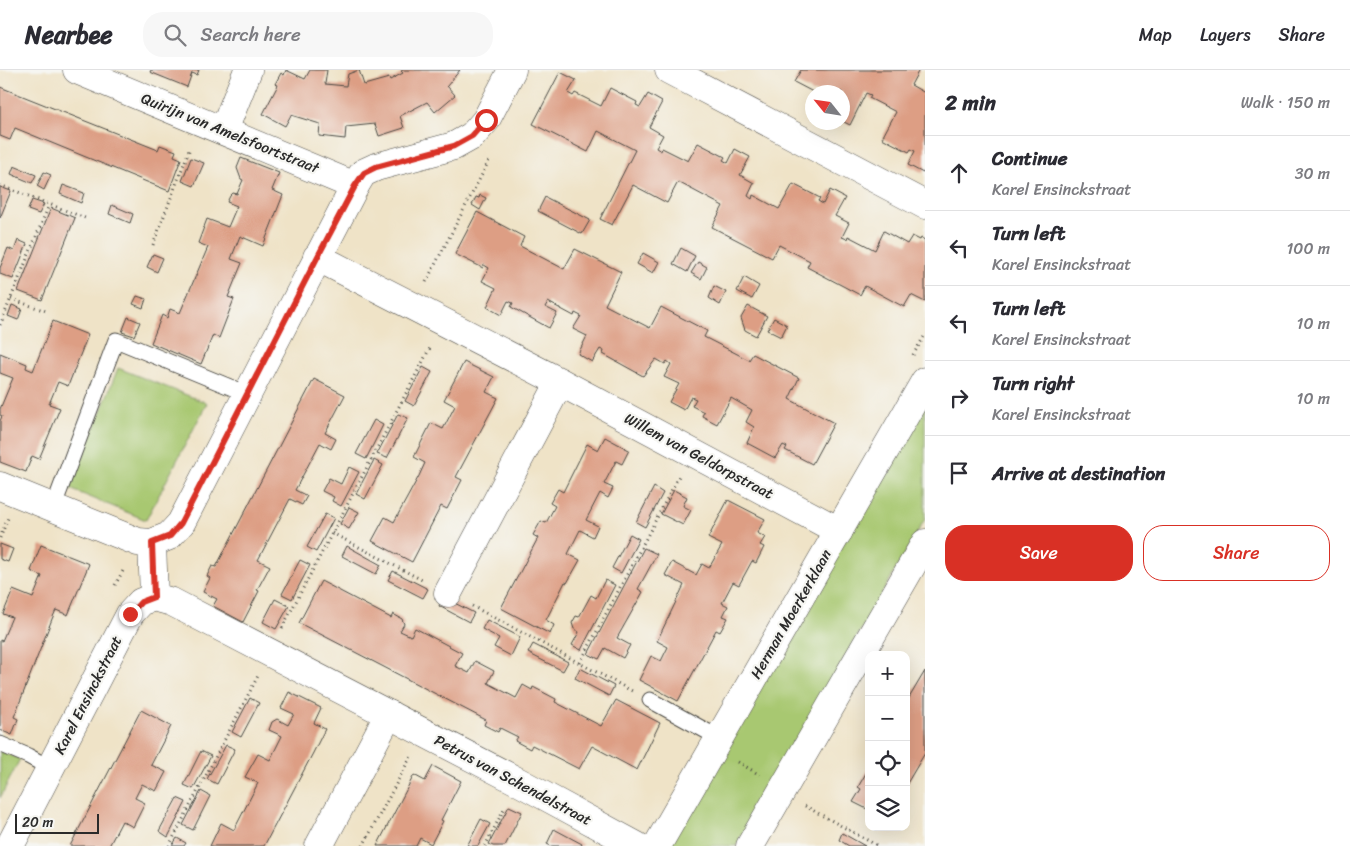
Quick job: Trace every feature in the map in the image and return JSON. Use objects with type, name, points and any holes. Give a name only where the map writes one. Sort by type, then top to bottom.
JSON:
[{"type":"street","name":"Quirijn van Amelsfoortstraat","points":[[77,70],[355,186]]},
{"type":"street","points":[[212,125],[248,70]]},
{"type":"street","points":[[0,486],[138,542],[152,543],[170,536],[181,523],[317,258],[355,186],[364,173],[376,167],[454,146],[472,136],[486,120],[512,70]]},
{"type":"street","points":[[669,70],[925,205]]},
{"type":"street","name":"Willem van Geldorpstraat","points":[[317,258],[444,321],[692,451],[839,531]]},
{"type":"street","name":"Herman Moerkerklaan","points":[[657,846],[726,749],[839,531],[925,381]]},
{"type":"street","points":[[448,594],[560,382]]},
{"type":"street","points":[[152,543],[154,597]]},
{"type":"street","points":[[750,846],[773,785],[925,543]]},
{"type":"street","name":"Petrus van Schendelstraat","points":[[154,597],[172,602],[270,652],[637,846]]},
{"type":"street","name":"Karel Ensinckstraat","points":[[10,846],[130,614],[141,602],[154,597]]},
{"type":"street","points":[[319,846],[389,714]]},
{"type":"lane","points":[[53,508],[116,340],[247,394]]},
{"type":"lane","points":[[650,700],[726,749]]},
{"type":"lane","points":[[0,744],[50,768]]},
{"type":"path","points":[[153,245],[212,125]]},
{"type":"path","points":[[413,307],[491,158]]},
{"type":"path","points":[[0,185],[85,218]]},
{"type":"path","points":[[0,325],[49,204]]},
{"type":"path","points":[[11,299],[46,311]]},
{"type":"path","points":[[169,846],[444,321]]},
{"type":"path","points":[[580,663],[692,451]]},
{"type":"path","points":[[332,533],[650,700]]},
{"type":"path","points":[[363,846],[424,732]]},
{"type":"path","points":[[726,749],[773,785],[878,846]]},
{"type":"path","points":[[485,846],[519,782]]},
{"type":"green space","points":[[118,368],[207,403],[146,520],[70,489]]},
{"type":"green space","points":[[925,402],[925,519],[736,846],[676,846],[670,842]]},
{"type":"green space","points":[[0,751],[20,759],[0,798]]},
{"type":"building","points":[[151,70],[199,70],[197,75],[192,73],[187,87],[150,72]]},
{"type":"building","points":[[286,70],[305,79],[310,70],[327,70],[325,84],[346,86],[348,74],[359,70],[364,85],[389,78],[390,80],[403,73],[401,71],[403,70],[460,70],[447,86],[455,95],[435,112],[427,102],[400,116],[404,128],[379,136],[375,124],[346,127],[345,139],[319,136],[320,124],[291,115],[285,126],[263,114],[278,85],[275,84],[281,73],[284,75]]},
{"type":"building","points":[[801,70],[919,70],[911,85],[925,93],[925,170],[923,173],[908,165],[915,151],[911,149],[909,152],[882,138],[896,112],[869,98],[871,95],[866,93],[850,125],[850,85],[805,85],[805,88],[794,82]]},
{"type":"building","points":[[560,72],[576,80],[568,93],[573,96],[575,93],[601,106],[610,88],[637,102],[636,105],[640,107],[648,94],[662,102],[649,127],[663,135],[656,148],[661,151],[662,148],[688,161],[698,143],[725,157],[723,160],[728,163],[735,149],[750,157],[740,175],[754,183],[748,196],[752,199],[753,195],[779,209],[793,184],[820,198],[818,201],[823,204],[830,190],[845,198],[835,216],[849,223],[842,237],[847,239],[848,236],[875,250],[884,231],[907,244],[912,236],[925,240],[925,302],[911,295],[904,307],[865,286],[860,295],[807,267],[810,261],[779,245],[772,258],[712,227],[723,206],[678,182],[667,203],[633,185],[612,225],[600,219],[635,150],[598,131],[588,152],[533,124]]},
{"type":"building","points":[[0,87],[158,150],[160,145],[176,151],[174,156],[181,159],[169,191],[15,128],[10,140],[0,136]]},
{"type":"building","points":[[191,158],[204,163],[194,186],[182,181]]},
{"type":"building","points":[[241,158],[279,173],[272,190],[283,195],[263,246],[240,236],[231,259],[242,263],[228,297],[234,299],[219,338],[213,335],[201,364],[151,343],[162,315],[167,318],[170,309],[180,313],[208,247],[198,243],[207,219],[228,227],[237,206],[227,202],[233,193],[237,194],[243,180],[237,168]]},
{"type":"building","points":[[14,166],[36,175],[32,183],[11,174]]},
{"type":"building","points":[[44,172],[51,175],[44,190],[37,186]]},
{"type":"building","points":[[63,185],[84,193],[81,203],[60,194]]},
{"type":"building","points":[[0,187],[11,191],[0,218]]},
{"type":"building","points":[[480,195],[486,198],[480,210],[472,205],[476,197],[479,198]]},
{"type":"building","points":[[545,197],[590,220],[582,234],[538,211]]},
{"type":"building","points":[[32,200],[44,204],[39,214],[28,210]]},
{"type":"building","points":[[112,205],[133,214],[130,223],[109,214]]},
{"type":"building","points":[[51,208],[75,218],[42,300],[18,291]]},
{"type":"building","points":[[477,212],[524,237],[520,246],[564,269],[575,249],[621,272],[605,305],[650,328],[661,307],[707,331],[704,337],[749,360],[753,354],[799,378],[789,399],[834,423],[812,464],[785,450],[787,447],[783,445],[775,458],[747,443],[754,427],[746,422],[752,410],[731,398],[717,424],[702,416],[704,412],[692,406],[696,399],[691,397],[684,410],[669,402],[679,384],[664,377],[671,364],[667,361],[665,364],[656,359],[643,376],[603,354],[604,351],[600,349],[592,362],[578,354],[587,336],[573,329],[581,316],[575,313],[574,316],[548,302],[545,307],[557,313],[549,328],[511,307],[513,303],[508,301],[501,315],[487,307],[496,288],[482,281],[489,268],[484,265],[483,268],[455,254]]},
{"type":"building","points":[[18,240],[27,244],[13,279],[0,274],[0,268],[8,248],[14,251]]},
{"type":"building","points":[[681,248],[695,256],[687,272],[673,264]]},
{"type":"building","points":[[643,253],[659,262],[653,273],[637,264]]},
{"type":"building","points":[[153,254],[163,258],[157,272],[147,267]]},
{"type":"building","points":[[698,262],[707,267],[701,279],[691,273]]},
{"type":"building","points":[[744,277],[759,286],[752,299],[737,291]]},
{"type":"building","points":[[714,286],[726,292],[720,305],[709,298]]},
{"type":"building","points":[[137,296],[146,299],[143,308],[133,304]]},
{"type":"building","points":[[12,305],[22,309],[18,320],[8,316]]},
{"type":"building","points":[[748,306],[767,316],[756,336],[745,330],[741,318]]},
{"type":"building","points":[[128,317],[140,322],[134,336],[122,332]]},
{"type":"building","points":[[774,318],[787,325],[781,337],[767,330]]},
{"type":"building","points":[[53,321],[88,335],[68,386],[58,382],[49,404],[60,408],[39,459],[32,456],[26,472],[0,462],[0,421],[2,416],[0,415],[0,409],[13,378],[0,373],[0,353],[27,364],[26,368],[33,371]]},
{"type":"building","points":[[464,362],[494,377],[486,392],[498,398],[456,477],[462,480],[447,509],[441,506],[412,562],[372,541],[385,517],[394,522],[419,476],[425,463],[414,457],[431,423],[443,429],[455,406],[444,400]]},
{"type":"building","points":[[423,367],[432,372],[414,406],[405,401]]},
{"type":"building","points":[[314,379],[345,395],[325,433],[336,439],[331,449],[320,443],[295,490],[307,496],[302,505],[290,499],[258,560],[270,566],[243,622],[213,606],[217,599],[203,592],[210,578],[207,576],[212,566],[216,567]]},
{"type":"building","points":[[398,414],[408,418],[387,458],[377,454]]},
{"type":"building","points":[[374,420],[383,425],[366,459],[356,454]]},
{"type":"building","points":[[605,437],[629,450],[622,464],[616,461],[604,484],[613,488],[608,498],[600,493],[586,520],[598,526],[593,537],[580,530],[568,554],[580,560],[567,583],[565,582],[546,620],[554,625],[550,634],[501,608],[538,538],[533,535],[541,521],[546,523],[555,506],[550,503],[558,489],[563,492],[587,444],[598,450]]},
{"type":"building","points":[[374,460],[383,465],[365,499],[356,494]]},
{"type":"building","points":[[349,467],[359,472],[341,506],[332,501],[334,497],[322,491],[329,478],[341,484]]},
{"type":"building","points":[[654,487],[663,493],[645,527],[636,522]]},
{"type":"building","points":[[674,490],[687,497],[683,506],[691,510],[683,525],[661,514]]},
{"type":"building","points":[[728,500],[765,519],[757,533],[765,537],[760,545],[764,547],[756,563],[752,561],[739,585],[733,582],[722,603],[728,606],[723,616],[728,618],[720,632],[716,630],[678,701],[639,680],[651,656],[661,661],[668,647],[657,641],[684,585],[665,575],[672,562],[696,575],[702,564],[709,568],[722,545],[708,538]]},
{"type":"building","points":[[349,507],[359,512],[349,529],[340,524]]},
{"type":"building","points":[[325,514],[334,518],[316,552],[307,547]]},
{"type":"building","points":[[630,534],[639,539],[621,573],[612,568]]},
{"type":"building","points":[[0,544],[13,549],[8,562],[0,559]]},
{"type":"building","points":[[41,545],[89,564],[68,615],[56,610],[14,717],[18,719],[12,735],[0,730],[0,640],[2,641],[12,617],[3,614],[13,590],[33,598],[42,576],[31,571]]},
{"type":"building","points":[[347,546],[381,565],[376,574],[342,556]]},
{"type":"building","points":[[644,548],[657,554],[638,589],[643,592],[617,638],[630,645],[623,658],[605,648],[599,659],[588,654]]},
{"type":"building","points":[[300,560],[310,565],[292,599],[282,594]]},
{"type":"building","points":[[393,571],[428,589],[423,598],[388,580]]},
{"type":"building","points":[[605,580],[615,585],[581,650],[572,645],[579,632],[574,629],[572,623],[576,616],[579,617],[591,595],[596,598]]},
{"type":"building","points":[[321,581],[391,618],[393,614],[402,619],[404,624],[400,631],[411,636],[415,628],[462,653],[455,666],[469,673],[475,661],[494,671],[488,683],[516,698],[523,685],[532,690],[533,687],[556,699],[555,702],[601,726],[616,700],[660,723],[637,770],[592,746],[579,769],[532,745],[530,749],[515,741],[518,737],[500,728],[498,732],[484,725],[486,720],[299,623]]},
{"type":"building","points":[[443,597],[474,613],[469,622],[439,606]]},
{"type":"building","points":[[275,599],[289,606],[276,629],[263,622]]},
{"type":"building","points":[[487,620],[520,637],[511,656],[494,647],[499,638],[482,629]]},
{"type":"building","points":[[533,644],[568,662],[563,671],[528,653]]},
{"type":"building","points":[[580,668],[614,686],[609,696],[575,678]]},
{"type":"building","points":[[925,671],[925,753],[910,778],[910,741],[910,696]]},
{"type":"building","points":[[289,692],[321,708],[314,723],[325,729],[313,753],[264,846],[210,846],[221,823],[234,830],[258,783],[245,777],[258,754],[270,760],[282,736],[269,730],[272,722],[277,719],[288,725],[294,714],[281,708]]},
{"type":"building","points":[[250,698],[259,703],[241,737],[232,732]]},
{"type":"building","points":[[141,710],[171,726],[151,765],[166,772],[156,791],[142,784],[135,798],[145,803],[133,827],[122,821],[109,846],[70,846]]},
{"type":"building","points":[[226,745],[235,749],[217,784],[207,779]]},
{"type":"building","points":[[201,751],[211,756],[193,789],[184,785]]},
{"type":"building","points":[[433,766],[461,781],[431,844],[420,838],[416,846],[377,846],[414,775],[425,781]]},
{"type":"building","points":[[865,775],[865,808],[853,802],[861,789],[858,787]]},
{"type":"building","points":[[201,791],[210,796],[193,830],[183,825]]},
{"type":"building","points":[[177,798],[186,802],[168,837],[159,831]]},
{"type":"building","points":[[509,806],[522,812],[505,846],[493,846],[489,844]]},
{"type":"building","points":[[481,819],[490,824],[478,846],[467,846]]},
{"type":"building","points":[[554,829],[582,844],[581,846],[551,846],[547,844]]},
{"type":"building","points":[[842,833],[865,846],[849,846],[839,840]]},
{"type":"building","points":[[177,838],[186,843],[184,846],[172,846]]},
{"type":"route","points":[[130,614],[141,602],[154,597],[152,543],[170,536],[181,523],[317,258],[355,186],[364,173],[376,167],[454,146],[472,136],[486,120]]}]
